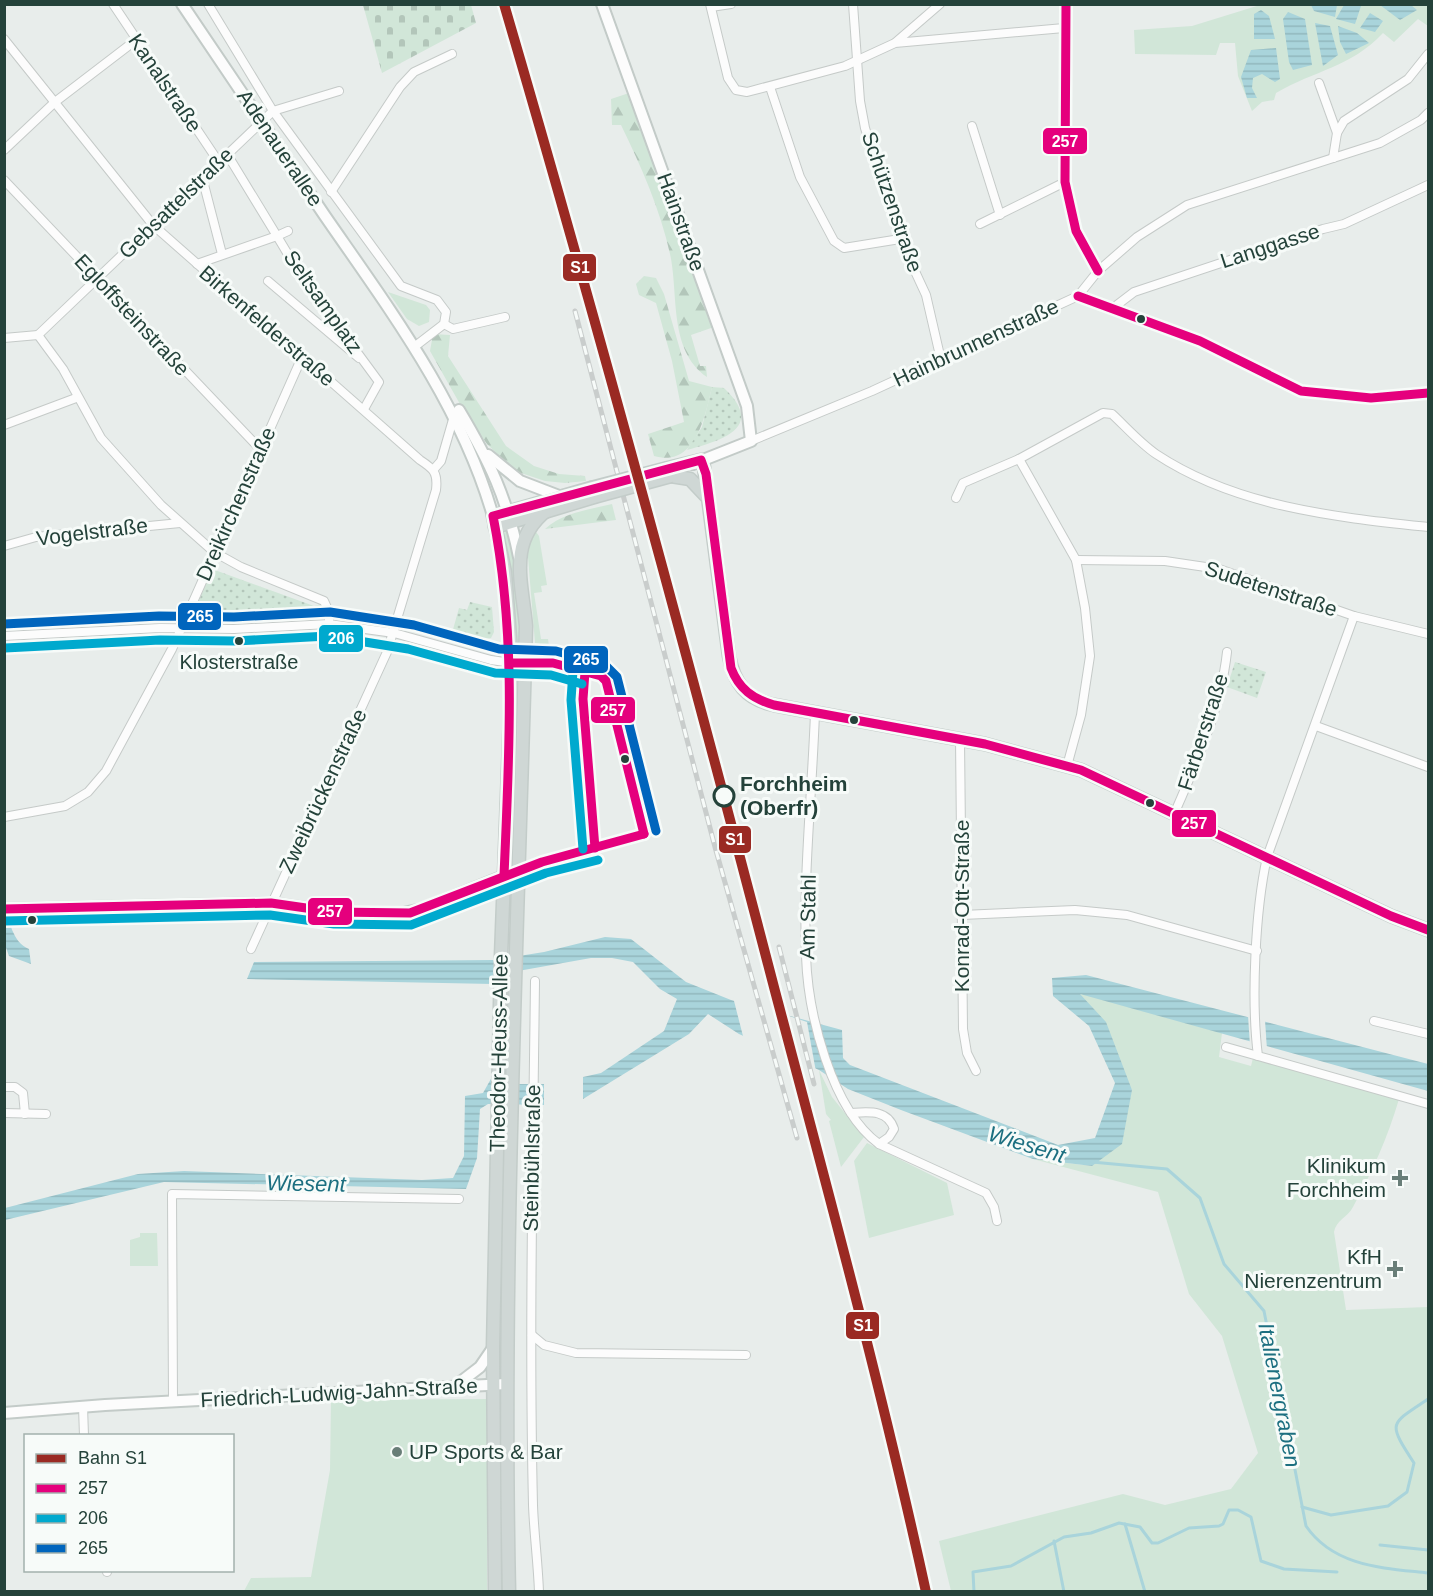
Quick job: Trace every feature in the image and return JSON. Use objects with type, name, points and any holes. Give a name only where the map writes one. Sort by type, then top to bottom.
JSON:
[{"type":"main road","name":"Adenauerallee","points":[[182,4],[378,291],[454,414],[475,462],[494,521]]},
{"type":"main road","name":"Hainstraße","points":[[602,4],[747,406],[751,441]]},
{"type":"main road","name":"Adenauerallee","points":[[378,291],[398,312],[483,450],[510,517]]},
{"type":"main road","name":"Hainbrunnenstraße","points":[[701,460],[751,441]]},
{"type":"main road","points":[[483,450],[520,481],[560,496]]},
{"type":"main road","points":[[494,521],[547,510],[592,492],[669,472],[701,460],[706,474],[729,656],[735,679],[743,691],[761,702],[960,739],[1067,765],[1175,812],[1391,916],[1428,930]]},
{"type":"main road","points":[[669,472],[690,479],[709,499]]},
{"type":"main road","points":[[510,517],[560,496],[592,492]]},
{"type":"main road","points":[[519,557],[525,536],[533,522],[547,510]]},
{"type":"main road","name":"Theodor-Heuss-Allee","points":[[507,998],[501,956],[504,876],[519,662],[526,626],[519,557],[510,517]]},
{"type":"main road","name":"Theodor-Heuss-Allee","points":[[494,521],[505,572],[519,662],[518,872],[515,953],[507,998],[495,1592]]},
{"type":"main road","points":[[6,909],[271,903],[334,912],[410,913],[518,872]]},
{"type":"main road","name":"Theodor-Heuss-Allee","points":[[504,1125],[493,1348],[499,1385],[509,1592]]},
{"type":"main road","points":[[453,1388],[480,1367],[493,1348]]},
{"type":"main road","name":"Friedrich-Ludwig-Jahn-Straße","points":[[4,1413],[83,1406],[499,1385]]},
{"type":"street","name":"Kanalstraße","points":[[113,4],[218,161]]},
{"type":"street","points":[[208,4],[273,111],[401,286],[437,300],[446,312],[444,324],[418,344]]},
{"type":"street","points":[[731,4],[710,6],[728,78],[736,90],[747,92],[857,61],[895,43],[940,4]]},
{"type":"street","name":"Schützenstraße","points":[[853,4],[860,101],[865,128],[900,238],[926,295],[941,360]]},
{"type":"street","points":[[1066,4],[1064,28],[1065,182],[1076,231],[1098,271]]},
{"type":"street","points":[[895,43],[1064,28]]},
{"type":"street","name":"Birkenfelderstraße","points":[[4,39],[153,225],[302,357],[434,469]]},
{"type":"street","points":[[4,150],[55,102],[136,40]]},
{"type":"street","points":[[331,192],[400,87],[414,72],[452,54]]},
{"type":"street","points":[[1333,158],[1337,133],[1344,121],[1408,79],[1428,54]]},
{"type":"street","points":[[1319,83],[1337,133]]},
{"type":"street","points":[[770,87],[800,177],[834,241],[844,248],[900,238]]},
{"type":"street","points":[[273,111],[339,91]]},
{"type":"street","name":"Gebsattelstraße","points":[[38,335],[273,111]]},
{"type":"street","name":"Hainbrunnenstraße","points":[[751,441],[941,360],[1078,296],[1098,271],[1137,237],[1187,205],[1380,143],[1421,120],[1428,113]]},
{"type":"street","points":[[972,126],[1000,215]]},
{"type":"street","name":"Seltsamplatz","points":[[226,154],[301,276],[380,382],[364,409]]},
{"type":"street","points":[[202,177],[222,254]]},
{"type":"street","name":"Egloffsteinstraße","points":[[4,180],[260,450]]},
{"type":"street","points":[[980,224],[1065,182]]},
{"type":"street","name":"Langgasse","points":[[1113,308],[1134,292],[1323,228],[1344,224],[1428,185]]},
{"type":"street","name":"Seltsamplatz","points":[[196,264],[288,231]]},
{"type":"street","name":"Seltsamplatz","points":[[268,280],[369,367]]},
{"type":"street","points":[[1078,296],[1200,341],[1301,390],[1325,395],[1371,398],[1428,393]]},
{"type":"street","points":[[444,324],[453,329],[506,317]]},
{"type":"street","points":[[4,338],[38,335],[63,369],[76,398],[101,438],[180,523],[214,552],[241,567],[324,601],[329,612],[329,624]]},
{"type":"street","name":"Dreikirchenstraße","points":[[4,817],[64,806],[88,792],[106,771],[135,721],[182,627],[302,357]]},
{"type":"street","points":[[4,425],[76,398]]},
{"type":"street","points":[[956,498],[963,483],[1019,459],[1103,413],[1112,414],[1155,453],[1205,481],[1316,514],[1428,527]]},
{"type":"street","points":[[394,633],[436,490],[437,476],[434,469],[441,461],[454,414]]},
{"type":"street","points":[[1019,459],[1076,560],[1085,608],[1090,656],[1081,715],[1067,765]]},
{"type":"street","name":"Vogelstraße","points":[[4,546],[36,537],[180,523]]},
{"type":"street","name":"Sudetenstraße","points":[[1076,560],[1165,561],[1219,569],[1354,616],[1428,634]]},
{"type":"street","points":[[1258,1052],[1256,1017],[1260,888],[1267,857],[1354,616]]},
{"type":"street","points":[[4,636],[182,627],[226,629],[329,624],[394,633],[491,660],[553,663],[601,676],[606,681],[644,834],[542,862],[518,872]]},
{"type":"street","name":"Zweibrückenstraße","points":[[251,949],[344,751],[394,633]]},
{"type":"street","name":"Färberstraße","points":[[1175,812],[1196,762],[1221,686],[1227,652]]},
{"type":"street","points":[[585,672],[583,699],[595,848]]},
{"type":"street","name":"Am Stahl","points":[[815,713],[806,957],[816,1024],[836,1084],[851,1113],[868,1137],[986,1193],[994,1207],[997,1221]]},
{"type":"street","points":[[1316,726],[1428,767]]},
{"type":"street","name":"Konrad-Ott-Straße","points":[[960,739],[963,1029],[967,1053],[976,1071]]},
{"type":"street","points":[[962,915],[1075,910],[1127,915],[1257,951]]},
{"type":"street","name":"Steinbühlstraße","points":[[535,981],[535,1113],[531,1207],[533,1508],[539,1592]]},
{"type":"street","points":[[1374,1021],[1428,1034]]},
{"type":"street","points":[[1226,1047],[1258,1052],[1428,1104]]},
{"type":"street","points":[[4,1087],[15,1087],[23,1093],[25,1114]]},
{"type":"street","points":[[4,1113],[46,1114]]},
{"type":"street","points":[[851,1113],[882,1114],[891,1120],[894,1129],[890,1137],[879,1144]]},
{"type":"street","name":"Friedrich-Ludwig-Jahn-Straße","points":[[173,1401],[172,1194],[459,1199]]},
{"type":"street","points":[[532,1335],[544,1344],[576,1353],[746,1355]]},
{"type":"street","points":[[83,1406],[84,1434]]},
{"type":"green space","points":[[363,5],[471,5],[476,23],[382,73]]},
{"type":"green space","points":[[1260,5],[1428,5],[1428,26],[1418,19],[1394,42],[1383,33],[1358,54],[1290,85],[1276,93],[1274,100],[1262,102],[1252,111],[1238,76],[1235,43],[1220,43],[1216,55],[1135,54],[1134,30],[1192,26]]},
{"type":"green space","points":[[629,93],[714,327],[691,335],[700,366],[706,366],[707,377],[695,366],[686,352],[681,337],[670,254],[643,172],[621,125],[612,125],[611,99]]},
{"type":"green space","points":[[644,276],[656,278],[664,294],[689,381],[712,387],[702,425],[696,437],[680,454],[668,458],[654,456],[648,434],[684,422],[672,361],[656,303],[639,295],[636,284]]},
{"type":"green space","points":[[388,292],[426,305],[430,310],[429,322],[419,326],[407,319]]},
{"type":"green space","points":[[433,334],[450,335],[448,356],[506,446],[534,466],[559,474],[585,476],[586,481],[565,483],[545,481],[515,471],[487,444],[465,413],[430,351]]},
{"type":"green space","points":[[712,387],[724,388],[736,402],[741,413],[740,423],[725,437],[687,450],[702,427]]},
{"type":"green space","points":[[612,504],[616,520],[545,529],[568,515]]},
{"type":"green space","points":[[533,528],[539,536],[547,585],[541,586],[542,592],[534,593],[541,639],[548,639],[549,646],[535,643],[527,545]]},
{"type":"green space","points":[[505,530],[507,530],[513,558],[522,641],[516,640],[511,579],[503,539]]},
{"type":"green space","points":[[212,569],[314,606],[321,604],[325,612],[312,617],[196,619],[193,615]]},
{"type":"green space","points":[[470,602],[492,607],[494,632],[491,638],[480,640],[452,633],[459,608],[467,610]]},
{"type":"green space","points":[[1235,662],[1266,672],[1257,698],[1227,687]]},
{"type":"green space","points":[[1079,993],[1222,1033],[1219,1057],[1251,1066],[1253,1058],[1399,1099],[1385,1141],[1367,1181],[1351,1210],[1337,1224],[1334,1232],[1346,1310],[1428,1307],[1428,1591],[951,1591],[939,1541],[1123,1494],[1165,1505],[1231,1489],[1258,1453],[1222,1336],[1189,1294],[1158,1192],[1033,1159],[1092,1166],[1132,1090]]},
{"type":"green space","points":[[819,1070],[832,1097],[864,1137],[841,1167],[829,1121],[831,1120],[826,1114]]},
{"type":"green space","points":[[867,1143],[947,1183],[954,1215],[869,1238],[854,1161]]},
{"type":"green space","points":[[140,1233],[157,1233],[158,1266],[130,1266],[130,1240],[140,1237]]},
{"type":"green space","points":[[487,1399],[487,1591],[244,1591],[251,1578],[311,1577],[330,1470],[331,1400]]},
{"type":"water","points":[[1311,5],[1337,5],[1335,17],[1314,11]]},
{"type":"water","points":[[1344,5],[1361,6],[1355,24],[1336,19]]},
{"type":"water","points":[[1380,5],[1411,5],[1417,10],[1400,20]]},
{"type":"water","points":[[1261,10],[1269,16],[1275,39],[1254,39],[1254,14]]},
{"type":"water","points":[[1288,12],[1305,19],[1312,65],[1293,70],[1289,62],[1283,19]]},
{"type":"water","points":[[1370,13],[1383,21],[1375,32],[1360,28]]},
{"type":"water","points":[[1315,23],[1330,26],[1338,55],[1323,66]]},
{"type":"water","points":[[1338,26],[1357,33],[1369,43],[1346,54],[1340,42]]},
{"type":"water","points":[[1276,48],[1280,79],[1275,82],[1262,74],[1253,78],[1252,88],[1257,98],[1247,98],[1241,77],[1251,50]]},
{"type":"water","points":[[4,905],[15,936],[23,946],[29,949],[31,964],[9,956],[5,945]]},
{"type":"water","name":"Wiesent","points":[[605,937],[631,939],[686,982],[731,1000],[842,1030],[843,1058],[850,1065],[1058,1145],[1095,1138],[1115,1083],[1089,1026],[1053,996],[1052,978],[1086,975],[1428,1064],[1428,1091],[1080,994],[1106,1022],[1132,1090],[1122,1144],[1092,1166],[1033,1159],[901,1110],[848,1089],[819,1070],[739,1034],[708,1014],[689,1034],[583,1099],[583,1077],[601,1073],[664,1031],[677,999],[660,989],[633,962],[612,958],[591,958],[518,971],[493,984],[247,979],[254,962],[493,960],[544,952]]},
{"type":"water","name":"Wiesent","points":[[492,1077],[506,1084],[544,1084],[544,1105],[488,1104],[480,1109],[477,1158],[466,1189],[164,1182],[5,1220],[5,1208],[138,1174],[184,1171],[422,1180],[453,1178],[464,1156],[465,1096],[483,1093]]},
{"type":"pier","points":[[733,997],[807,1022],[816,1072],[744,1040]]},
{"type":"pier","points":[[1248,1015],[1265,1020],[1267,1050],[1250,1046]]},
{"type":"waterway","name":"Italienergraben","points":[[1092,1162],[1167,1169],[1200,1198],[1224,1264],[1264,1311],[1306,1526],[1317,1540],[1345,1558],[1361,1563],[1428,1573]]},
{"type":"waterway","points":[[1302,1507],[1331,1515],[1388,1506],[1407,1492],[1414,1463],[1399,1439],[1396,1431],[1397,1425],[1400,1419],[1428,1399]]},
{"type":"waterway","points":[[974,1592],[973,1572],[1011,1566],[1064,1537],[1091,1533],[1119,1523],[1140,1527],[1152,1543],[1158,1543],[1189,1528],[1219,1526],[1223,1524],[1229,1510],[1238,1510],[1251,1517],[1261,1561],[1284,1569],[1337,1572]]},
{"type":"waterway","points":[[1125,1524],[1145,1592]]},
{"type":"waterway","points":[[1054,1541],[1064,1592]]},
{"type":"waterway","points":[[1380,1545],[1428,1550]]},
{"type":"railway","points":[[575,311],[715,847],[797,1138]]},
{"type":"railway","points":[[779,947],[814,1084]]},
{"type":"rail line","name":"S1","points":[[504,4],[609,373],[710,744],[854,1291],[926,1592]]},
{"type":"transit line","name":"257","points":[[1066,4],[1065,182],[1076,231],[1098,271]]},
{"type":"transit line","name":"257","points":[[1078,296],[1200,341],[1301,391],[1371,398],[1428,393]]},
{"type":"transit line","name":"257","points":[[504,876],[509,741],[508,651],[506,606],[493,516],[701,460],[706,474],[731,668],[738,682],[753,696],[774,705],[985,744],[1081,770],[1391,916],[1428,930]]},
{"type":"transit line","name":"265","points":[[4,624],[159,616],[234,617],[330,612],[414,625],[499,649],[556,651],[605,665],[617,677],[656,831]]},
{"type":"transit line","name":"206","points":[[5,648],[160,640],[235,641],[328,636],[408,649],[495,673],[551,675],[582,684]]},
{"type":"transit line","name":"257","points":[[512,663],[553,663],[601,676],[606,681],[644,834]]},
{"type":"transit line","name":"206","points":[[573,671],[571,700],[583,849]]},
{"type":"transit line","name":"257","points":[[585,672],[583,699],[595,848]]},
{"type":"transit line","name":"257","points":[[4,909],[271,903],[334,912],[410,913],[542,862],[644,834]]},
{"type":"transit line","name":"206","points":[[4,921],[270,915],[334,924],[411,925],[546,873],[598,860]]},
{"type":"place","name":"Klosterstraße","points":[[239,641]]},
{"type":"place","name":"Forchheim (Oberfr)","points":[[724,796]]},
{"type":"place","name":"Klinikum Forchheim","points":[[1400,1178]]},
{"type":"place","name":"KfH Nierenzentrum","points":[[1395,1269]]},
{"type":"place","name":"UP Sports & Bar","points":[[397,1452]]}]
